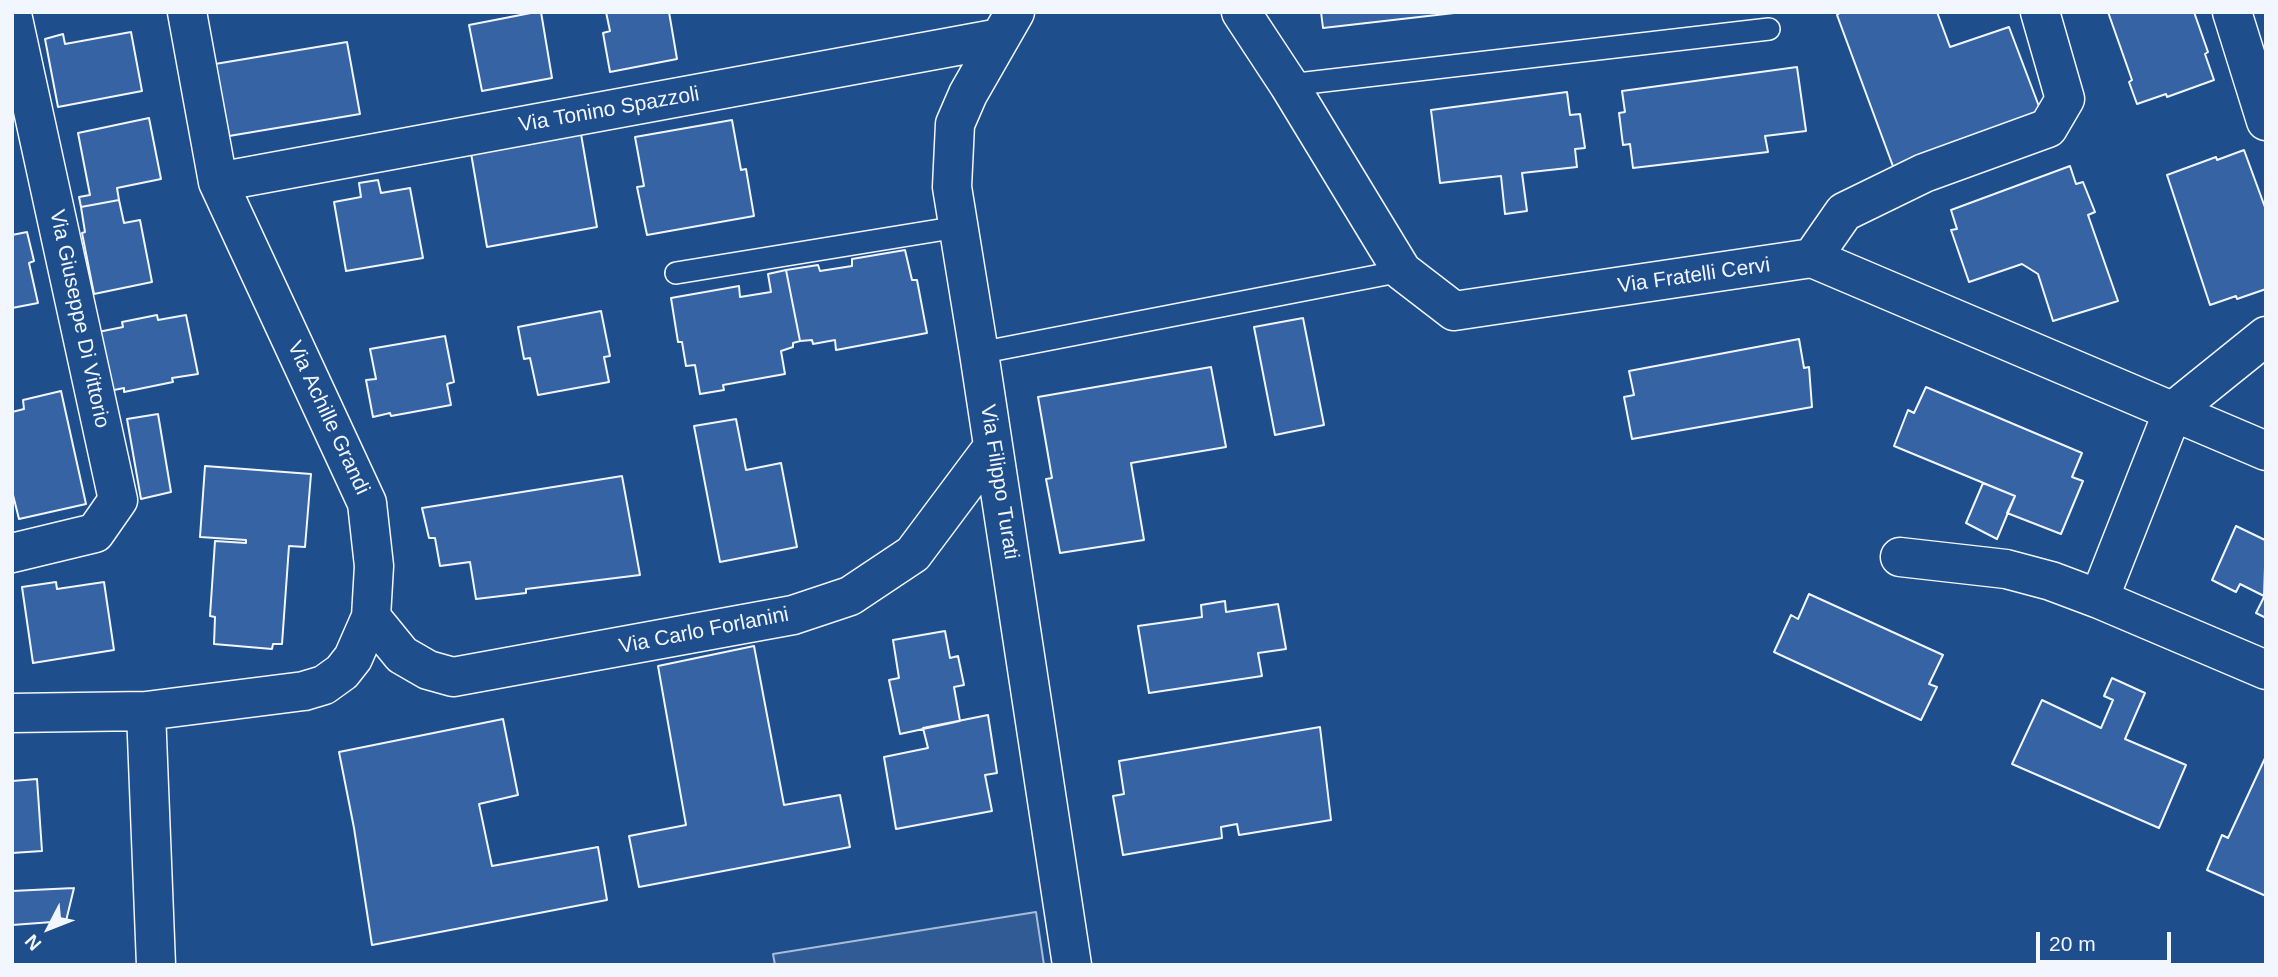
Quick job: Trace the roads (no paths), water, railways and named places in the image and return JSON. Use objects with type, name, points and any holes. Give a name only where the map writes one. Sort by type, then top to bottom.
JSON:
[{"type":"street","name":"Via Achille Grandi","points":[[146,711],[304,691],[324,685],[342,672],[353,658],[371,617],[374,566],[367,503],[218,181],[187,12]]},
{"type":"street","name":"Via Fratelli Cervi","points":[[1241,12],[1289,85],[1402,271],[1454,311],[1812,258]]},
{"type":"street","points":[[2040,12],[2065,99],[2048,128],[1924,173],[1844,212],[1812,258],[2266,451]]},
{"type":"street","points":[[2232,12],[2266,121]]},
{"type":"street","name":"Via Giuseppe Di Vittorio","points":[[12,14],[27,158],[118,500],[95,533],[12,553]]},
{"type":"street","name":"Via Tonino Spazzoli","points":[[218,181],[1007,25]]},
{"type":"street","name":"Via Filippo Turati","points":[[1007,25],[968,94],[955,124],[951,187],[979,353],[1072,965]]},
{"type":"street","points":[[2099,599],[2173,411],[2266,336]]},
{"type":"street","name":"Via Carlo Forlanini","points":[[371,617],[402,655],[428,670],[453,677],[793,615],[850,596],[913,554],[993,447]]},
{"type":"street","points":[[1900,557],[2006,569],[2051,581],[2266,670]]},
{"type":"street","points":[[12,713],[146,711],[156,965]]},
{"type":"lane","points":[[1289,85],[1769,29]]},
{"type":"lane","points":[[676,274],[958,227]]},
{"type":"lane","points":[[979,353],[1402,271]]}]
